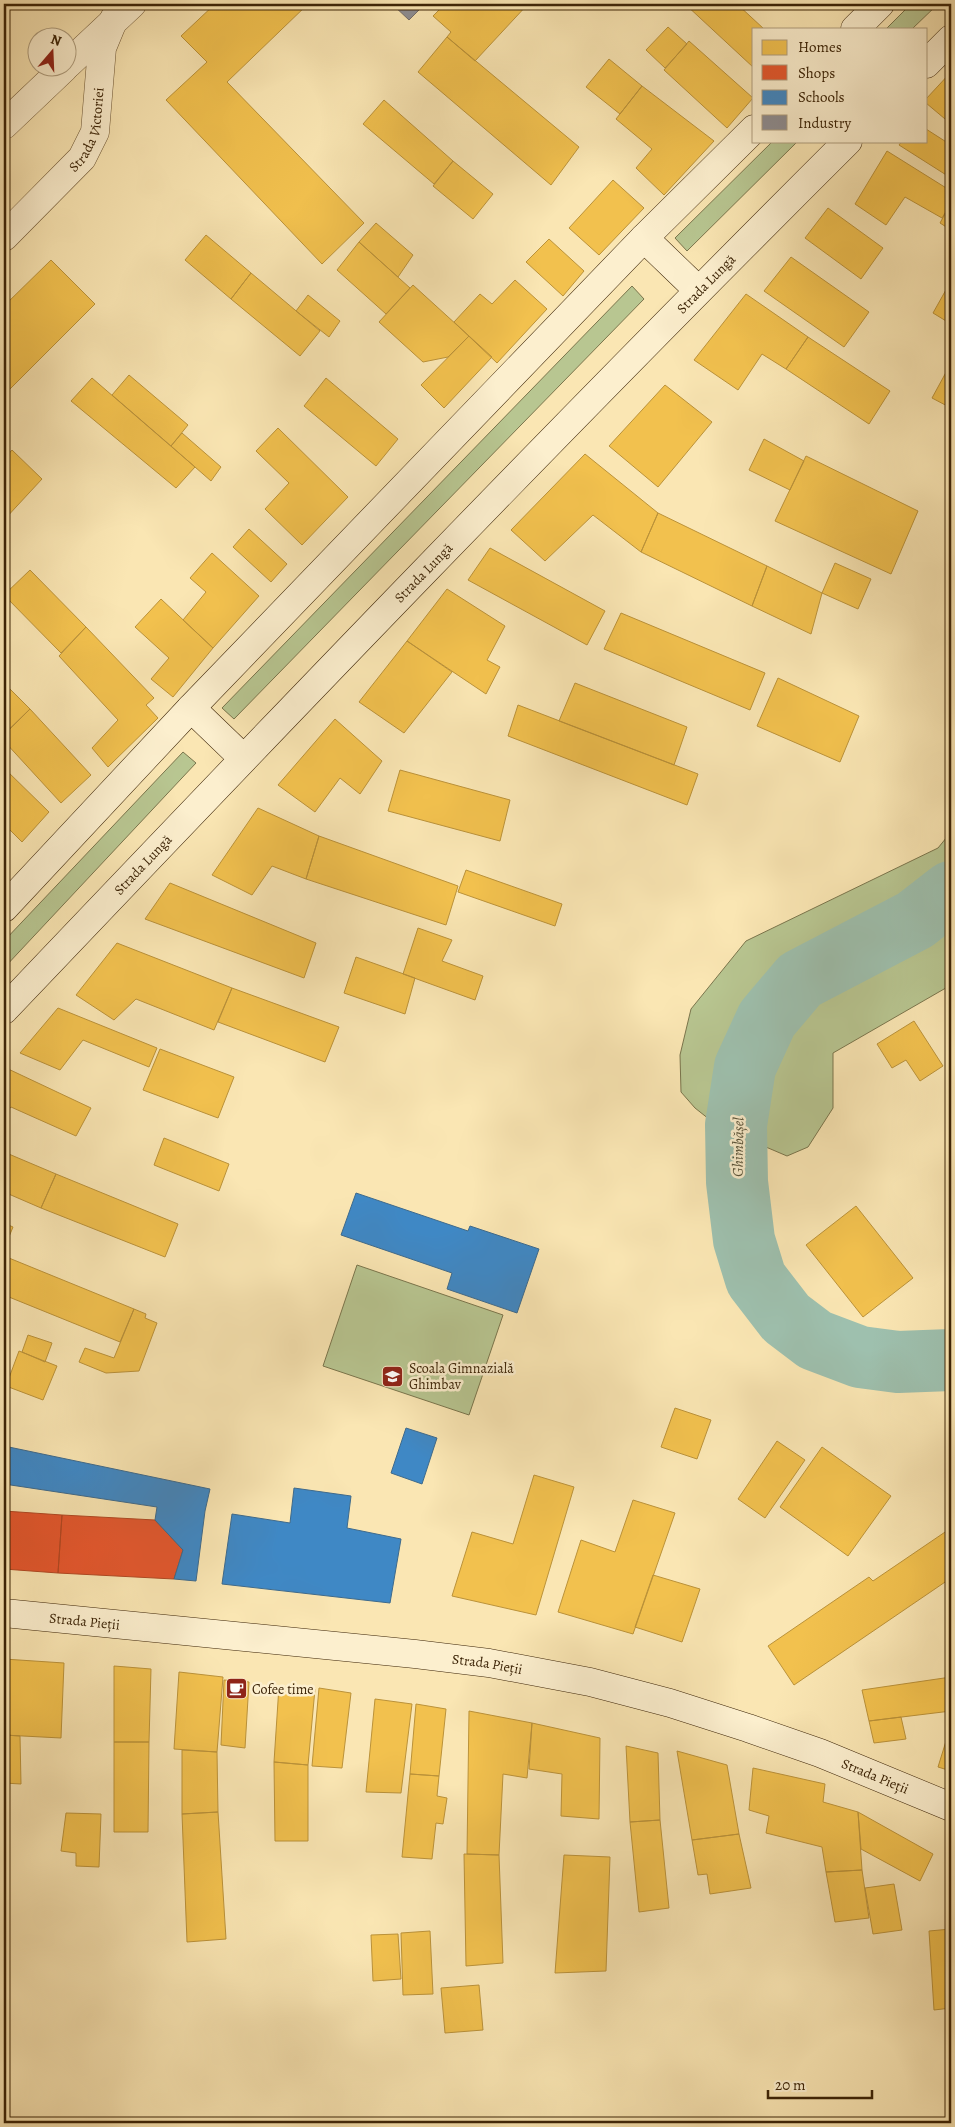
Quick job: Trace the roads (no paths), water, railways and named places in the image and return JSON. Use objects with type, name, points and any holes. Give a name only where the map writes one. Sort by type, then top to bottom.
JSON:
[{"type":"street","points":[[856,28],[880,4]]},
{"type":"street","points":[[78,52],[115,9]]},
{"type":"street","name":"Strada Victoriei","points":[[4,237],[82,158],[95,132],[102,48],[115,9]]},
{"type":"street","points":[[928,62],[951,39]]},
{"type":"street","points":[[4,126],[54,78]]},
{"type":"street","points":[[4,908],[191,708],[644,238],[752,130]]},
{"type":"street","name":"Strada Lungă","points":[[4,1010],[243,758],[698,290],[847,142]]},
{"type":"street","points":[[644,238],[698,290]]},
{"type":"street","points":[[191,708],[243,758]]},
{"type":"street","name":"Strada Pieții","points":[[4,1612],[414,1654],[489,1663],[590,1682],[670,1703],[748,1728],[820,1753],[951,1807]]},
{"type":"waterway","name":"Ghimbășel","points":[[951,892],[915,920],[800,980],[767,1019],[745,1067],[736,1125],[737,1182],[744,1240],[756,1279],[786,1318],[815,1340],[860,1357],[898,1362],[951,1360]]},
{"type":"place","name":"Scoala Gimnazială Ghimbav","points":[[393,1376]]},
{"type":"place","name":"Cofee time","points":[[236,1689]]}]
